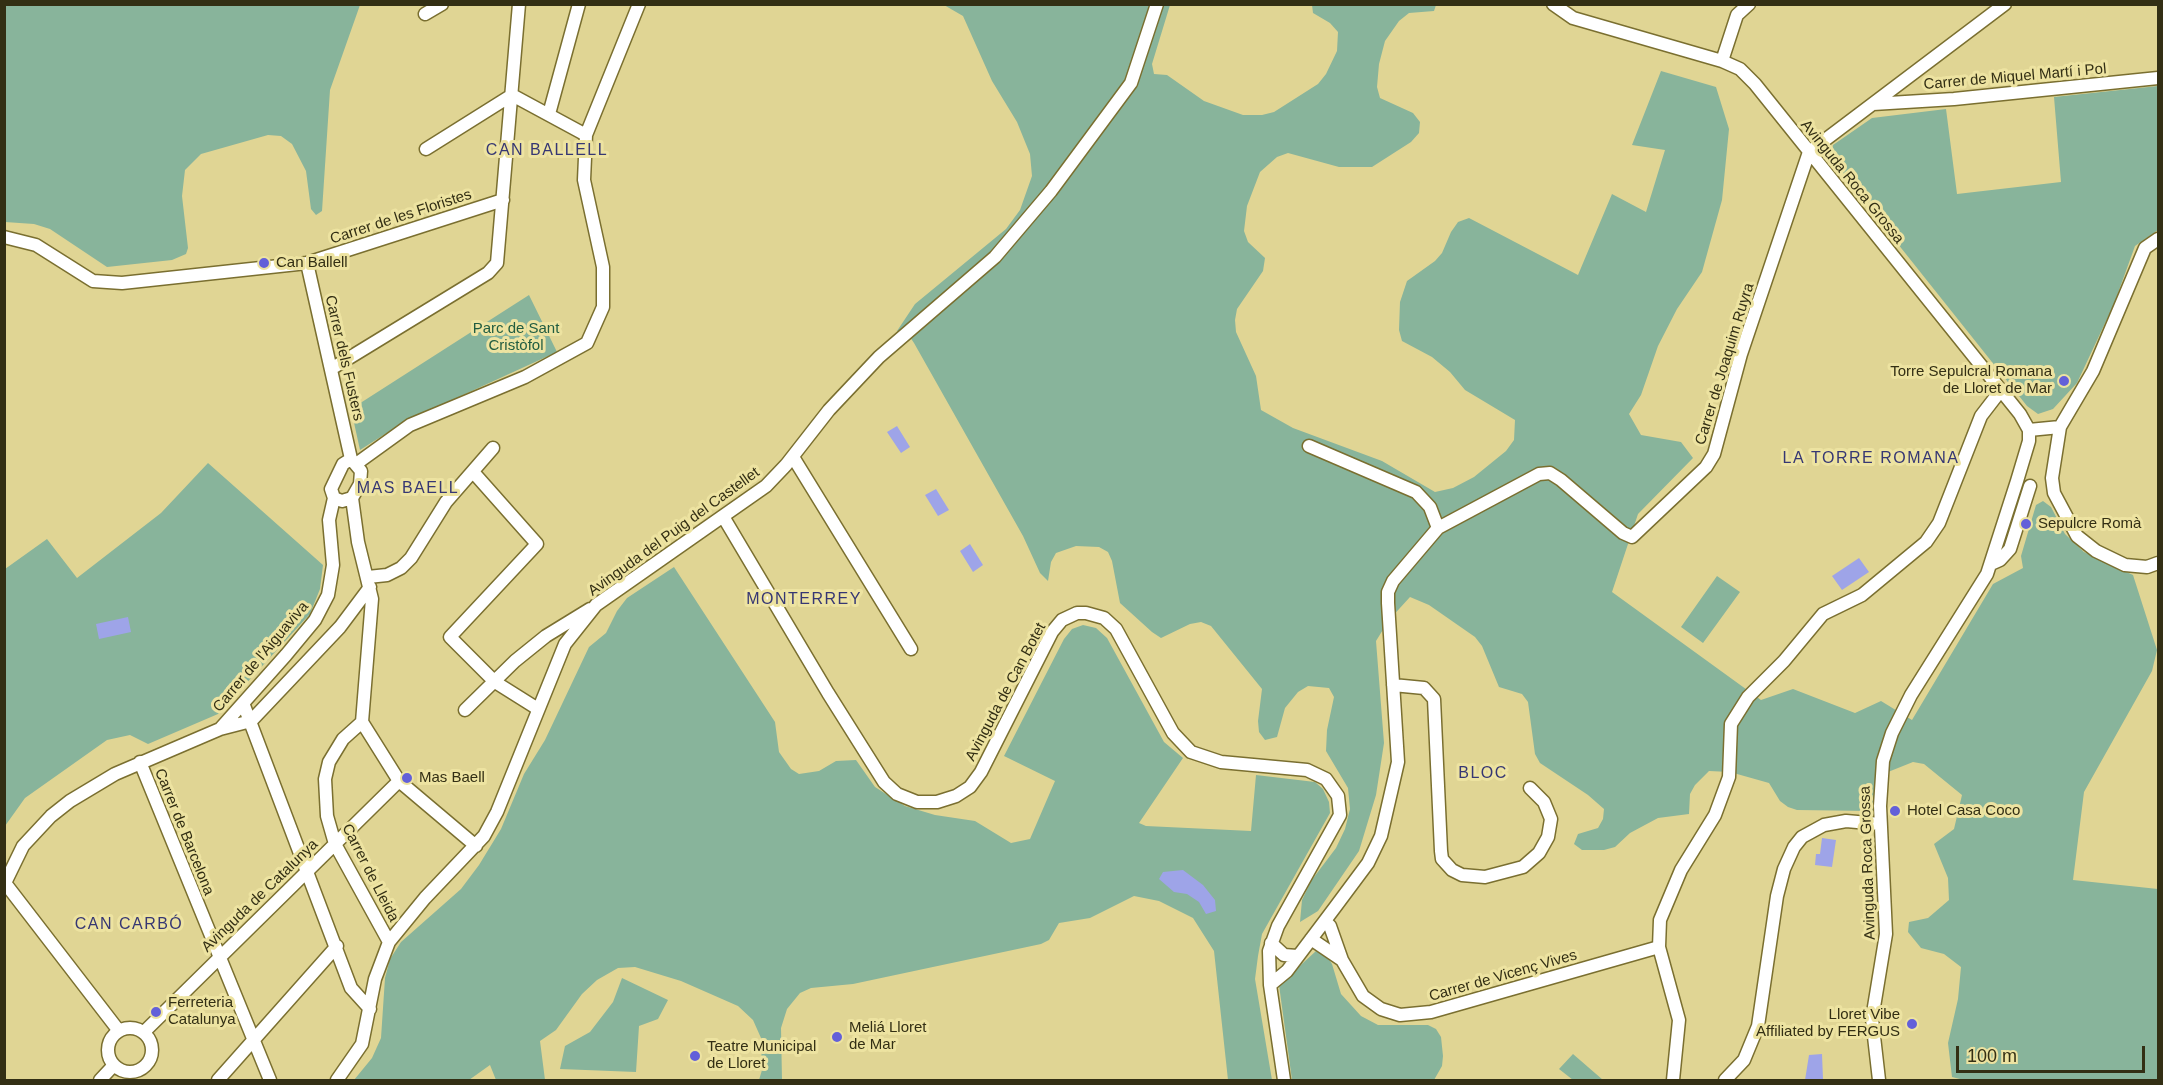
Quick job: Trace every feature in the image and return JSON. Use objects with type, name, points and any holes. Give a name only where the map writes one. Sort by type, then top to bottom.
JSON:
[{"type":"street","points":[[425,14],[442,4]]},
{"type":"street","points":[[331,369],[488,273],[498,263],[519,4]]},
{"type":"street","points":[[549,114],[579,4]]},
{"type":"street","points":[[352,498],[342,501],[334,498],[331,489],[343,464],[353,462],[410,425],[525,377],[587,343],[603,307],[603,267],[584,180],[586,135],[639,4]]},
{"type":"street","name":"Avinguda del Puig del Castellet","points":[[337,1080],[362,1044],[375,979],[389,942],[425,898],[476,846],[497,812],[565,644],[596,606],[724,518],[766,486],[793,457],[829,410],[879,357],[995,257],[1051,191],[1131,83],[1157,4]]},
{"type":"street","name":"Avinguda Roca Grossa","points":[[1553,4],[1573,18],[1722,61],[1740,69],[1755,84],[2001,390],[2029,430],[2029,441],[1991,564],[1979,588],[1919,680],[1886,749],[1881,776],[1880,824],[1886,934],[1872,1019],[1880,1080]]},
{"type":"street","points":[[1722,61],[1737,15],[1749,4]]},
{"type":"street","points":[[1809,152],[2005,4]]},
{"type":"street","name":"Carrer de Miquel Martí i Pol","points":[[1873,104],[1954,99],[2158,78]]},
{"type":"street","points":[[512,94],[586,135]]},
{"type":"street","points":[[426,149],[512,94]]},
{"type":"street","name":"Carrer de Joaquim Ruyra","points":[[1269,978],[1287,971],[1368,864],[1384,828],[1398,762],[1388,592],[1393,581],[1438,528],[1539,474],[1550,473],[1623,533],[1632,537],[1706,467],[1714,454],[1741,354],[1809,152]]},
{"type":"street","name":"Carrer de les Floristes","points":[[4,237],[36,245],[87,278],[104,284],[245,272],[307,263],[503,200]]},
{"type":"street","points":[[2158,239],[2145,248],[2093,371],[2060,427],[2052,467],[2054,492],[2071,527],[2086,545],[2126,565],[2147,567],[2158,563]]},
{"type":"street","name":"Carrer dels Fusters","points":[[307,263],[353,462]]},
{"type":"street","points":[[1673,1080],[1679,1020],[1659,947],[1658,933],[1665,906],[1681,870],[1713,821],[1729,777],[1729,733],[1741,705],[1784,661],[1822,614],[1862,595],[1926,542],[1939,523],[1981,416],[2001,390]]},
{"type":"street","points":[[2029,430],[2060,427]]},
{"type":"street","points":[[1309,446],[1416,492],[1430,507],[1438,528]]},
{"type":"street","points":[[251,721],[339,627],[369,582],[387,575],[411,558],[446,502],[474,473],[493,448]]},
{"type":"street","points":[[793,457],[911,649]]},
{"type":"street","points":[[353,462],[361,471],[360,484],[352,498],[358,542],[372,599],[362,722],[399,781],[476,846]]},
{"type":"street","points":[[474,473],[537,544],[450,636],[495,682],[538,709]]},
{"type":"street","points":[[2017,481],[2054,492]]},
{"type":"street","name":"Avinguda Roca Grossa","points":[[1991,564],[2000,560],[2010,549],[2030,486]]},
{"type":"street","name":"Carrer de l'Aiguaviva","points":[[220,729],[306,631],[325,602],[332,573],[329,520],[334,498]]},
{"type":"street","name":"Avinguda de Can Botet","points":[[724,518],[884,782],[897,794],[917,802],[937,802],[956,796],[970,787],[981,772],[1052,632],[1062,620],[1086,613],[1104,618],[1116,629],[1173,733],[1191,752],[1221,762],[1307,770],[1326,779],[1338,796],[1340,815],[1286,910],[1271,943],[1269,978],[1284,1080]]},
{"type":"street","points":[[465,710],[515,661],[546,636],[596,606]]},
{"type":"street","points":[[1393,685],[1424,688],[1434,699],[1441,851],[1442,859],[1452,870],[1462,875],[1485,877],[1511,871],[1530,862],[1544,846],[1551,819],[1544,802],[1530,788]]},
{"type":"street","points":[[243,703],[309,870],[351,988],[370,1009]]},
{"type":"street","name":"Carrer de l'Aiguaviva","points":[[5,884],[23,846],[51,816],[91,788],[140,762],[220,729],[251,721]]},
{"type":"street","name":"Carrer de Lleida","points":[[362,722],[343,739],[326,771],[327,816],[335,844],[389,942]]},
{"type":"street","name":"Carrer de Barcelona","points":[[140,762],[270,1080]]},
{"type":"street","name":"Avinguda de Catalunya","points":[[144,1032],[399,781]]},
{"type":"street","points":[[1725,1080],[1744,1060],[1758,1026],[1778,896],[1784,869],[1794,847],[1802,837],[1824,825],[1846,821],[1880,824]]},
{"type":"street","points":[[5,884],[119,1031]]},
{"type":"street","name":"Carrer de Vicenç Vives","points":[[1325,921],[1330,926],[1342,960],[1357,989],[1371,1004],[1389,1012],[1411,1015],[1431,1012],[1659,947]]},
{"type":"street","name":"Carrer de Vicenç Vives","points":[[1311,939],[1342,960]]},
{"type":"street","points":[[1271,943],[1284,955],[1297,956]]},
{"type":"street","points":[[218,1080],[337,946]]},
{"type":"street","points":[[131,1028],[144,1032],[153,1049],[141,1075],[114,1065],[109,1054],[109,1046],[119,1031],[131,1028]]},
{"type":"street","points":[[100,1080],[114,1065]]},
{"type":"green space","points":[[4,5],[360,5],[330,90],[322,211],[316,215],[311,209],[306,171],[292,144],[281,136],[268,135],[201,154],[185,170],[182,196],[188,248],[186,254],[172,260],[107,267],[50,229],[34,224],[5,222]]},
{"type":"green space","points":[[944,5],[1170,5],[1152,64],[1154,74],[1167,75],[1204,101],[1243,115],[1262,115],[1274,112],[1318,84],[1326,74],[1337,51],[1338,32],[1330,23],[1313,13],[1312,5],[1436,5],[1434,11],[1409,13],[1399,21],[1385,41],[1379,64],[1377,87],[1380,98],[1413,113],[1420,122],[1419,133],[1411,142],[1372,167],[1339,167],[1288,153],[1277,157],[1260,172],[1247,206],[1244,231],[1248,242],[1265,258],[1263,271],[1237,309],[1235,320],[1236,332],[1256,376],[1261,410],[1293,428],[1382,461],[1435,492],[1453,488],[1474,477],[1506,451],[1514,440],[1515,420],[1465,390],[1450,372],[1432,357],[1402,341],[1399,330],[1400,302],[1407,281],[1435,261],[1442,253],[1458,222],[1469,218],[1578,275],[1612,194],[1646,212],[1665,150],[1632,145],[1661,71],[1716,87],[1729,129],[1722,200],[1702,272],[1677,309],[1658,346],[1641,395],[1629,414],[1641,435],[1681,442],[1693,458],[1638,514],[1612,592],[1761,700],[1793,689],[1855,713],[1881,701],[1912,720],[1993,584],[2023,568],[2021,556],[2036,505],[2043,501],[2051,507],[2065,534],[2084,552],[2133,575],[2157,650],[2152,671],[2084,792],[2073,880],[2158,889],[2158,1080],[1964,1080],[1952,1077],[1948,1043],[1958,999],[1961,967],[1944,954],[1921,948],[1908,932],[1909,922],[1928,918],[1949,900],[1948,878],[1934,844],[1954,829],[1962,795],[1924,764],[1913,762],[1888,772],[1880,815],[1871,811],[1797,810],[1780,801],[1769,783],[1730,772],[1709,771],[1695,785],[1690,794],[1689,814],[1658,818],[1630,833],[1615,847],[1604,850],[1582,850],[1574,844],[1578,834],[1598,828],[1603,819],[1604,809],[1588,795],[1540,763],[1535,754],[1528,702],[1522,694],[1499,687],[1482,646],[1475,637],[1429,605],[1410,597],[1389,620],[1376,641],[1384,743],[1376,795],[1359,851],[1318,911],[1300,922],[1302,900],[1311,881],[1336,848],[1345,829],[1350,809],[1348,788],[1326,751],[1327,730],[1334,697],[1329,688],[1308,686],[1298,692],[1285,708],[1277,737],[1265,740],[1259,732],[1258,721],[1262,689],[1211,626],[1201,622],[1190,624],[1161,638],[1152,632],[1120,603],[1112,561],[1108,552],[1099,547],[1076,546],[1056,553],[1051,562],[1048,581],[1040,573],[1023,536],[914,343],[908,334],[897,331],[915,304],[1006,229],[1020,210],[1032,176],[1030,154],[1017,122],[992,81],[963,16]]},
{"type":"green space","points":[[2158,86],[2158,230],[2135,246],[2114,304],[2077,383],[2053,409],[2038,414],[2027,406],[1831,160],[1833,145],[1872,118],[1946,109],[1957,194],[2061,182],[2054,97]]},
{"type":"green space","name":"Parc de Sant Cristòfol","points":[[529,295],[557,352],[404,422],[360,450],[351,409]]},
{"type":"green space","points":[[208,463],[323,565],[320,589],[310,614],[218,714],[148,744],[130,735],[107,740],[25,798],[5,826],[5,569],[47,539],[77,578],[161,513]]},
{"type":"green space","points":[[674,567],[775,722],[779,752],[791,769],[799,774],[819,771],[836,761],[856,760],[875,787],[905,806],[935,815],[975,821],[1011,843],[1030,839],[1055,781],[1004,756],[1064,639],[1072,629],[1083,625],[1096,628],[1107,638],[1164,742],[1183,758],[1139,823],[1146,826],[1251,831],[1256,775],[1315,782],[1323,789],[1329,802],[1330,813],[1262,934],[1258,956],[1255,979],[1272,1080],[1228,1080],[1214,951],[1193,918],[1159,901],[1134,896],[1090,918],[1059,923],[1049,940],[1041,944],[853,984],[811,988],[800,993],[787,1009],[781,1028],[782,1080],[759,1080],[762,1070],[761,1038],[753,1020],[738,1006],[681,981],[635,967],[618,968],[597,980],[582,994],[556,1030],[540,1041],[545,1080],[496,1080],[490,1065],[469,1080],[354,1080],[372,1058],[381,1038],[385,978],[390,959],[401,942],[461,889],[479,865],[501,829],[524,774],[545,740],[589,647],[606,633],[617,611],[627,598]]},
{"type":"green space","points":[[1717,576],[1740,592],[1703,643],[1681,627]]},
{"type":"green space","points":[[1316,951],[1327,956],[1332,964],[1341,994],[1361,1016],[1378,1025],[1428,1025],[1436,1029],[1441,1037],[1443,1056],[1442,1066],[1434,1080],[1292,1080],[1279,985]]},
{"type":"green space","points":[[622,978],[668,1000],[658,1019],[639,1026],[636,1072],[560,1069],[565,1046],[590,1032],[613,1002]]},
{"type":"green space","points":[[1573,1054],[1603,1080],[1573,1080],[1559,1069]]},
{"type":"water","points":[[897,426],[910,447],[901,453],[887,432]]},
{"type":"water","points":[[936,489],[949,510],[938,516],[925,495]]},
{"type":"water","points":[[970,544],[983,565],[973,572],[960,551]]},
{"type":"water","points":[[1859,558],[1869,572],[1842,590],[1832,576]]},
{"type":"water","points":[[128,617],[131,632],[99,639],[96,624]]},
{"type":"water","points":[[1822,838],[1836,840],[1832,867],[1815,865],[1816,854],[1820,854]]},
{"type":"water","points":[[1183,870],[1203,885],[1215,900],[1216,911],[1206,914],[1199,902],[1187,894],[1174,892],[1159,879],[1163,872]]},
{"type":"water","points":[[1822,1054],[1823,1079],[1805,1080],[1809,1055]]},
{"type":"place","name":"Can Ballell","points":[[264,263]]},
{"type":"place","name":"Torre Sepulcral Romana de Lloret de Mar","points":[[2064,381]]},
{"type":"place","name":"Sepulcre Romà","points":[[2026,524]]},
{"type":"place","name":"Mas Baell","points":[[407,778]]},
{"type":"place","name":"Hotel Casa Coco","points":[[1895,811]]},
{"type":"place","name":"Ferreteria Catalunya","points":[[156,1012]]},
{"type":"place","name":"Lloret Vibe Affiliated by FERGUS","points":[[1912,1024]]},
{"type":"place","name":"Meliá Lloret de Mar","points":[[837,1037]]},
{"type":"place","name":"Teatre Municipal de Lloret","points":[[695,1056]]},
{"type":"district","name":"CAN BALLELL","points":[[547,151]]},
{"type":"district","name":"LA TORRE ROMANA","points":[[1871,459]]},
{"type":"district","name":"MAS BAELL","points":[[408,489]]},
{"type":"district","name":"MONTERREY","points":[[804,600]]},
{"type":"district","name":"BLOC","points":[[1483,774]]},
{"type":"district","name":"CAN CARBÓ","points":[[129,925]]}]
